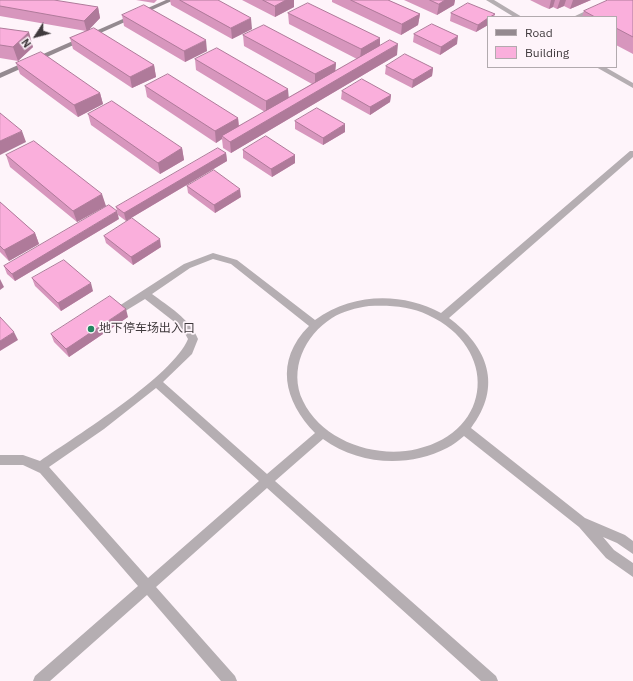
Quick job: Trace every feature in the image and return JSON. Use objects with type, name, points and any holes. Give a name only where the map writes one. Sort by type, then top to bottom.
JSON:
[{"type":"street","points":[[0,76],[171,0]]},
{"type":"street","points":[[483,0],[511,16]]},
{"type":"street","points":[[489,0],[517,16]]},
{"type":"street","points":[[578,16],[614,0]]},
{"type":"street","points":[[602,68],[633,86]]},
{"type":"street","points":[[609,68],[633,82]]},
{"type":"street","points":[[442,318],[633,153]]},
{"type":"street","points":[[122,309],[187,266],[213,256],[234,262],[316,325]]},
{"type":"street","points":[[40,467],[157,383],[192,346],[194,338],[188,328],[145,294]]},
{"type":"street","points":[[377,302],[398,303],[413,306],[426,310],[442,318],[456,328],[470,343],[475,351],[482,368],[484,387],[482,400],[477,414],[465,430],[448,443],[438,448],[415,455],[378,456],[354,450],[343,445],[323,433],[305,414],[298,402],[292,377],[296,352],[302,341],[316,325],[330,315],[355,305],[377,302]]},
{"type":"street","points":[[157,383],[491,681]]},
{"type":"street","points":[[465,430],[583,523],[610,554],[633,571]]},
{"type":"street","points":[[40,681],[323,433]]},
{"type":"street","points":[[0,460],[16,458],[32,461],[40,467],[148,586],[230,681]]},
{"type":"street","points":[[583,523],[621,539],[633,548]]},
{"type":"building","points":[[0,0],[54,0],[98,7],[84,21],[0,6]]},
{"type":"building","points":[[180,0],[218,0],[251,18],[231,28]]},
{"type":"building","points":[[263,0],[286,0],[275,6]]},
{"type":"building","points":[[351,0],[388,0],[420,14],[402,24]]},
{"type":"building","points":[[430,0],[445,0],[439,4]]},
{"type":"building","points":[[608,0],[633,0],[633,37],[617,29],[617,16],[593,16],[584,11]]},
{"type":"building","points":[[308,3],[380,38],[361,49],[288,13]]},
{"type":"building","points":[[468,3],[495,14],[487,16],[487,19],[478,25],[451,13]]},
{"type":"building","points":[[144,5],[206,40],[184,51],[122,15]]},
{"type":"building","points":[[432,24],[458,36],[441,47],[414,34]]},
{"type":"building","points":[[264,25],[336,63],[315,74],[243,35]]},
{"type":"building","points":[[0,28],[29,32],[13,47],[0,45]]},
{"type":"building","points":[[94,28],[154,65],[130,77],[70,38]]},
{"type":"building","points":[[390,40],[398,44],[230,142],[222,136]]},
{"type":"building","points":[[217,48],[288,89],[266,101],[195,59]]},
{"type":"building","points":[[41,52],[100,93],[74,105],[16,63]]},
{"type":"building","points":[[405,54],[433,68],[413,80],[386,66]]},
{"type":"building","points":[[168,74],[238,118],[215,131],[145,86]]},
{"type":"building","points":[[362,79],[391,95],[370,107],[342,91]]},
{"type":"building","points":[[112,101],[182,148],[158,163],[88,114]]},
{"type":"building","points":[[317,108],[345,124],[323,138],[295,121]]},
{"type":"building","points":[[0,113],[22,131],[0,141]]},
{"type":"building","points":[[266,136],[295,155],[271,169],[243,150]]},
{"type":"building","points":[[34,141],[102,194],[73,211],[6,155]]},
{"type":"building","points":[[218,148],[226,153],[124,213],[116,207]]},
{"type":"building","points":[[214,170],[240,189],[214,205],[187,186]]},
{"type":"building","points":[[0,202],[35,233],[4,250],[0,246]]},
{"type":"building","points":[[109,205],[117,211],[12,274],[4,266]]},
{"type":"building","points":[[132,218],[160,239],[131,257],[104,236]]},
{"type":"building","points":[[64,260],[91,283],[58,303],[32,278]]},
{"type":"building","points":[[110,296],[126,309],[66,349],[51,334]]},
{"type":"building","points":[[0,317],[14,332],[0,341]]},
{"type":"place","name":"地下停车场出入口","points":[[91,329]]}]
